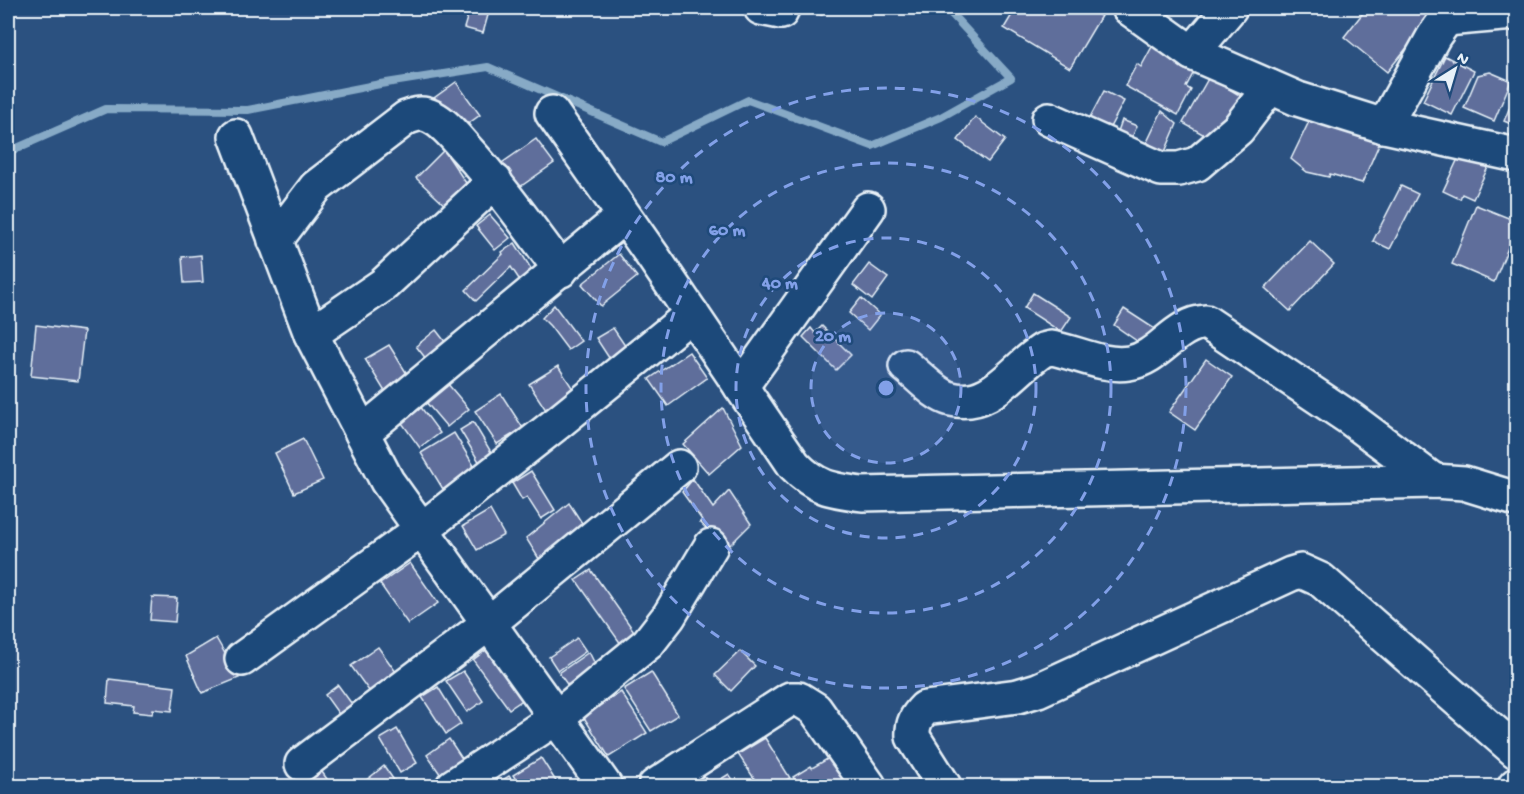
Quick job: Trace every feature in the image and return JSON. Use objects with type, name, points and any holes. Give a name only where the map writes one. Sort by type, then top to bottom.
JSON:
[{"type":"street","points":[[1129,8],[1192,53],[1298,99],[1384,126],[1516,155]]},
{"type":"street","points":[[1192,53],[1230,8]]},
{"type":"street","points":[[1384,126],[1434,36],[1450,13],[1514,13],[1516,11]]},
{"type":"street","points":[[1049,119],[1161,169],[1179,170],[1197,164],[1238,129],[1270,87]]},
{"type":"street","points":[[275,241],[316,187],[406,118],[419,113],[431,116],[444,125],[495,181],[561,270]]},
{"type":"street","points":[[552,113],[794,465],[814,483],[829,489],[862,494],[1434,481],[1464,483],[1516,499]]},
{"type":"street","points":[[236,136],[311,334],[387,481],[605,786]]},
{"type":"street","points":[[311,334],[382,285],[495,181]]},
{"type":"street","points":[[741,387],[868,209]]},
{"type":"street","points":[[362,433],[624,216]]},
{"type":"street","points":[[242,659],[422,530],[560,422],[692,314]]},
{"type":"street","points":[[906,366],[928,385],[950,399],[972,401],[996,389],[1043,350],[1060,350],[1081,357],[1128,363],[1154,353],[1169,338],[1185,328],[1199,322],[1206,322],[1351,419],[1434,481]]},
{"type":"street","points":[[302,764],[488,624],[679,467]]},
{"type":"street","points":[[453,786],[556,718],[648,643],[669,615],[711,546]]},
{"type":"street","points":[[944,786],[913,737],[912,728],[916,717],[925,708],[1018,696],[1038,690],[1300,571],[1321,580],[1516,751]]},
{"type":"street","points":[[655,786],[790,699],[799,699],[815,709],[869,786]]},
{"type":"building","points":[[470,8],[490,8],[483,33],[464,28]]},
{"type":"building","points":[[794,8],[824,8],[822,15]]},
{"type":"building","points":[[1016,8],[1086,8],[1101,16],[1070,68],[1004,28]]},
{"type":"building","points":[[1364,8],[1415,8],[1431,18],[1415,46],[1410,44],[1387,72],[1344,37],[1366,9]]},
{"type":"building","points":[[1153,45],[1196,68],[1186,87],[1191,90],[1178,115],[1125,86],[1137,64],[1141,67]]},
{"type":"building","points":[[1445,56],[1474,71],[1452,115],[1423,101]]},
{"type":"building","points":[[1490,72],[1511,81],[1494,121],[1464,108],[1478,75]]},
{"type":"building","points":[[1209,77],[1241,96],[1215,141],[1183,123]]},
{"type":"building","points":[[456,82],[480,115],[458,131],[434,98]]},
{"type":"building","points":[[1104,91],[1124,101],[1108,131],[1088,121]]},
{"type":"building","points":[[1516,92],[1516,126],[1504,121]]},
{"type":"building","points":[[1316,107],[1383,135],[1362,183],[1330,174],[1329,177],[1307,172],[1291,159]]},
{"type":"building","points":[[1162,111],[1177,124],[1164,154],[1147,142]]},
{"type":"building","points":[[975,117],[1005,140],[988,162],[958,140]]},
{"type":"building","points":[[1122,120],[1137,126],[1130,142],[1116,137]]},
{"type":"building","points":[[536,139],[554,163],[517,189],[499,165]]},
{"type":"building","points":[[444,150],[470,189],[450,210],[416,178]]},
{"type":"building","points":[[1462,150],[1490,163],[1473,199],[1462,194],[1460,199],[1443,191]]},
{"type":"building","points":[[1401,186],[1418,194],[1390,249],[1373,241]]},
{"type":"building","points":[[1476,205],[1516,221],[1516,228],[1494,282],[1452,264]]},
{"type":"building","points":[[490,215],[510,238],[495,250],[476,226]]},
{"type":"building","points":[[1310,241],[1334,264],[1290,311],[1265,288]]},
{"type":"building","points":[[515,243],[540,283],[527,291],[511,267],[476,301],[466,290],[503,254],[502,252]]},
{"type":"building","points":[[619,254],[637,277],[601,306],[582,284]]},
{"type":"building","points":[[201,255],[203,282],[184,283],[182,257]]},
{"type":"building","points":[[869,264],[888,278],[872,300],[853,285]]},
{"type":"building","points":[[1033,293],[1071,317],[1061,332],[1024,308]]},
{"type":"building","points":[[861,298],[880,315],[868,330],[849,313]]},
{"type":"building","points":[[554,305],[581,341],[568,350],[542,318]]},
{"type":"building","points":[[1124,309],[1158,331],[1147,348],[1114,325]]},
{"type":"building","points":[[36,325],[84,331],[78,381],[31,376]]},
{"type":"building","points":[[822,326],[851,355],[836,370],[803,337],[811,328],[815,333]]},
{"type":"building","points":[[613,328],[628,350],[611,361],[596,338]]},
{"type":"building","points":[[436,330],[450,348],[434,369],[416,346]]},
{"type":"building","points":[[389,345],[414,385],[390,400],[365,359]]},
{"type":"building","points":[[689,352],[707,378],[668,406],[649,379]]},
{"type":"building","points":[[1206,359],[1232,377],[1195,430],[1169,412]]},
{"type":"building","points":[[558,366],[575,392],[546,410],[529,384]]},
{"type":"building","points":[[447,383],[469,409],[447,427],[425,401]]},
{"type":"building","points":[[501,394],[523,428],[497,444],[475,411]]},
{"type":"building","points":[[417,402],[440,433],[420,448],[397,416]]},
{"type":"building","points":[[723,408],[742,445],[709,474],[683,444]]},
{"type":"building","points":[[473,422],[497,462],[484,470],[460,430]]},
{"type":"building","points":[[454,433],[482,479],[449,499],[421,453]]},
{"type":"building","points":[[303,439],[323,480],[294,493],[275,453]]},
{"type":"building","points":[[531,471],[555,510],[541,519],[527,497],[522,500],[512,483]]},
{"type":"building","points":[[693,479],[713,508],[729,491],[751,524],[726,549],[700,522],[702,520],[682,492]]},
{"type":"building","points":[[569,503],[591,537],[544,567],[526,538]]},
{"type":"building","points":[[490,510],[504,535],[477,550],[463,526]]},
{"type":"building","points":[[410,563],[438,603],[408,624],[380,584]]},
{"type":"building","points":[[591,570],[643,644],[628,654],[576,580]]},
{"type":"building","points":[[152,597],[177,598],[175,622],[150,620]]},
{"type":"building","points":[[216,638],[239,678],[202,693],[186,656]]},
{"type":"building","points":[[577,638],[586,651],[558,671],[549,657]]},
{"type":"building","points":[[378,647],[404,683],[377,702],[351,666]]},
{"type":"building","points":[[486,650],[512,685],[522,678],[533,693],[509,709],[473,660]]},
{"type":"building","points":[[740,651],[755,666],[731,691],[715,675]]},
{"type":"building","points":[[589,652],[602,678],[576,697],[559,673]]},
{"type":"building","points":[[463,671],[483,701],[467,712],[446,681]]},
{"type":"building","points":[[651,672],[678,715],[651,731],[624,689]]},
{"type":"building","points":[[109,679],[175,687],[172,711],[153,709],[152,714],[133,712],[134,706],[107,703]]},
{"type":"building","points":[[338,685],[357,711],[343,720],[325,695]]},
{"type":"building","points":[[438,687],[461,724],[446,734],[422,697]]},
{"type":"building","points":[[621,692],[647,733],[609,757],[583,716]]},
{"type":"building","points":[[397,729],[417,763],[400,773],[380,739]]},
{"type":"building","points":[[765,738],[790,778],[777,786],[759,786],[738,754]]},
{"type":"building","points":[[449,739],[467,766],[445,781],[427,755]]},
{"type":"building","points":[[541,758],[559,786],[520,786],[513,775]]},
{"type":"building","points":[[829,758],[847,786],[799,786],[793,777]]},
{"type":"building","points":[[384,766],[398,786],[359,786]]},
{"type":"building","points":[[322,772],[332,786],[314,786],[310,780]]},
{"type":"building","points":[[729,774],[737,786],[715,786],[713,784]]},
{"type":"building","points":[[509,776],[516,786],[493,786]]},
{"type":"building","points":[[706,778],[712,786],[694,786]]},
{"type":"waterway","points":[[8,152],[106,109],[248,110],[380,84],[488,67],[661,142],[748,100],[872,146],[941,117],[1011,78],[946,8]]}]
